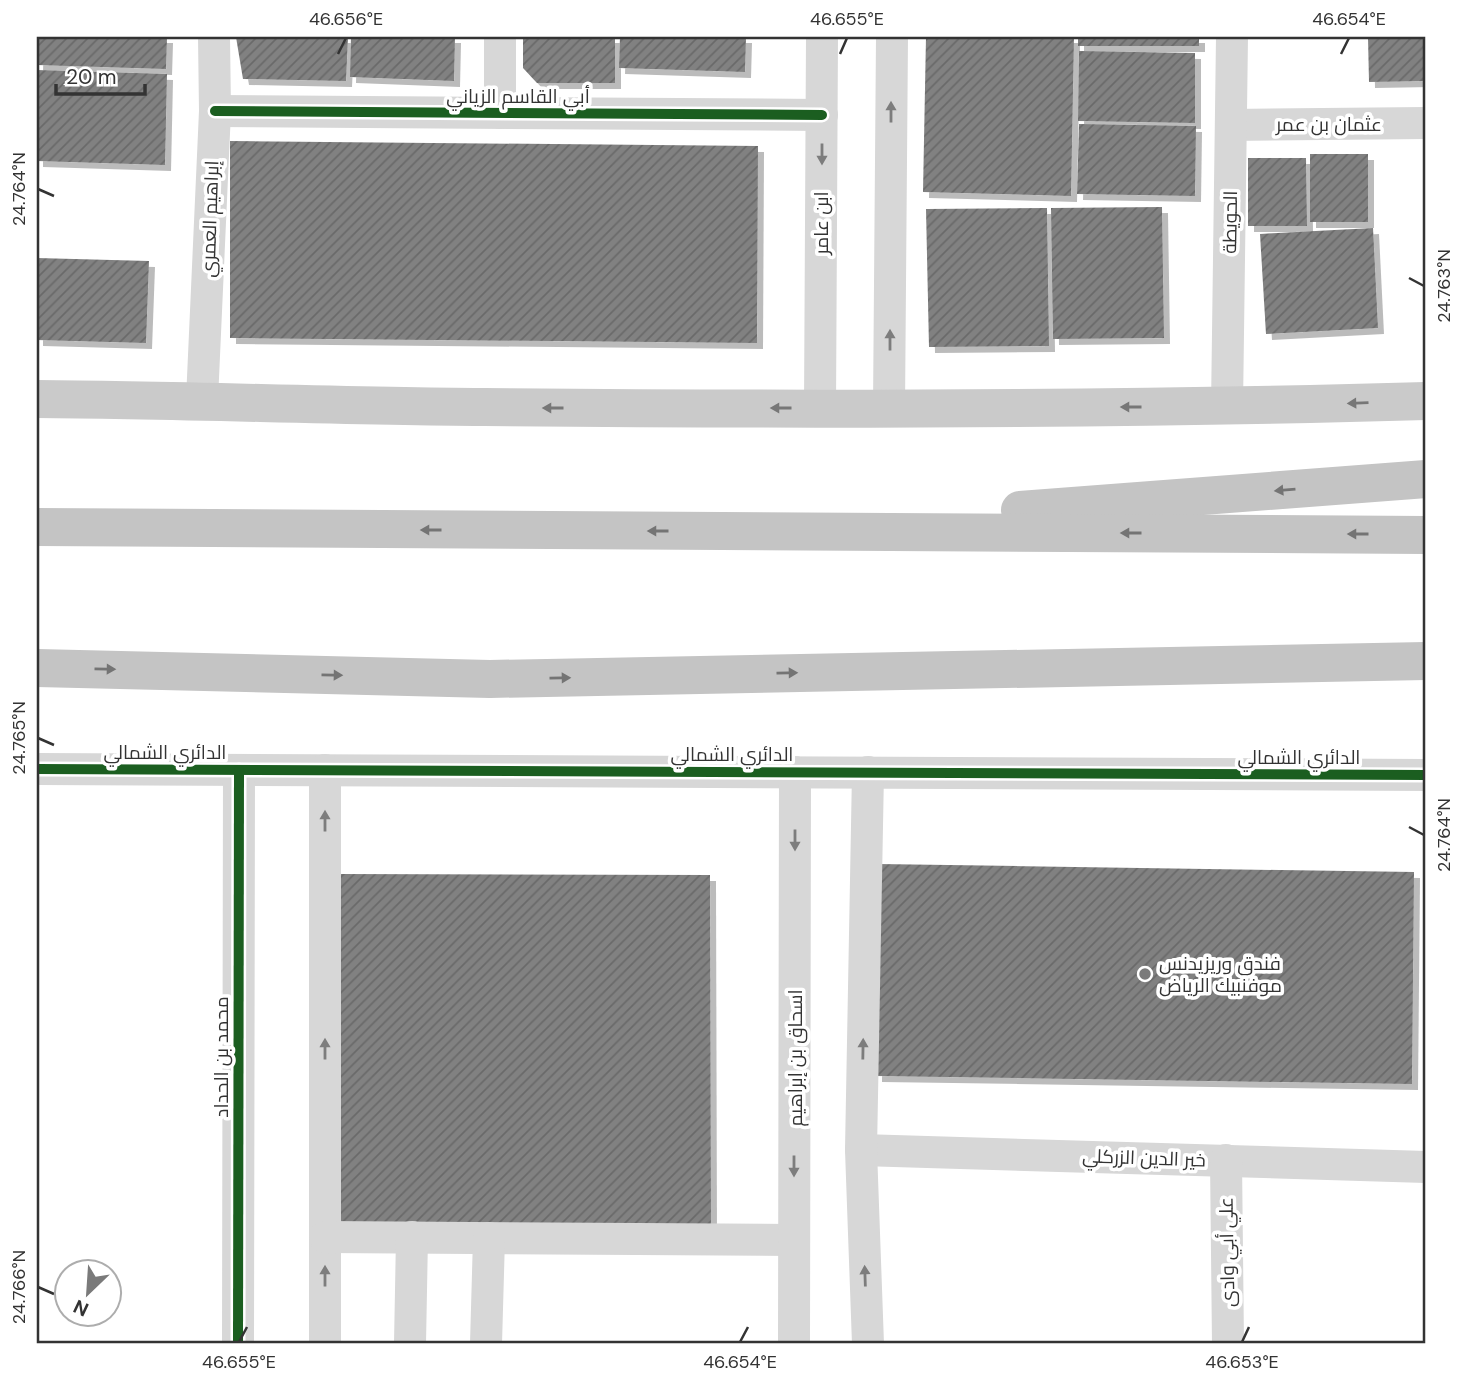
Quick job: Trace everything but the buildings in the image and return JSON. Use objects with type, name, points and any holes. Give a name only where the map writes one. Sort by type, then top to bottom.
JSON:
[{"type":"highway","points":[[713,532],[1426,479]]},
{"type":"highway","points":[[37,527],[1426,534]]},
{"type":"highway","points":[[37,668],[490,679],[1426,661]]},
{"type":"main road","points":[[37,399],[481,407],[820,409],[1227,407],[1426,401]]},
{"type":"street","name":"إبراهيم العمري","points":[[202,400],[215,111],[214,37]]},
{"type":"street","points":[[500,37],[500,113]]},
{"type":"street","name":"ابن عامر","points":[[820,409],[822,37]]},
{"type":"street","points":[[890,408],[892,37]]},
{"type":"street","name":"الحويطة","points":[[1227,407],[1232,37]]},
{"type":"street","name":"أبي القاسم الزياني","points":[[215,111],[822,115]]},
{"type":"street","name":"عثمان بن عمر","points":[[1231,125],[1426,123]]},
{"type":"street","name":"الدائري الشمالي","points":[[37,769],[1426,775]]},
{"type":"street","name":"محمد بن الحداد","points":[[238,1344],[239,770]]},
{"type":"street","points":[[325,770],[325,1344]]},
{"type":"street","name":"اسحاق بن إبراهيم","points":[[794,1344],[795,772]]},
{"type":"street","points":[[868,772],[861,1150],[868,1344]]},
{"type":"street","name":"خير الدين الزركلي","points":[[861,1150],[1426,1167]]},
{"type":"street","name":"علي أبي وادى","points":[[1226,1160],[1228,1344]]},
{"type":"street","points":[[325,1237],[794,1240]]},
{"type":"street","points":[[411,1344],[412,1237]]},
{"type":"street","points":[[486,1344],[489,1238]]},
{"type":"cycle path","points":[[215,111],[822,115]]},
{"type":"cycle path","points":[[37,769],[1426,775]]},
{"type":"cycle path","points":[[238,1344],[239,770]]},
{"type":"place","name":"فندق وريزيدنس موفنبيك الرياض","points":[[1145,974]]}]
